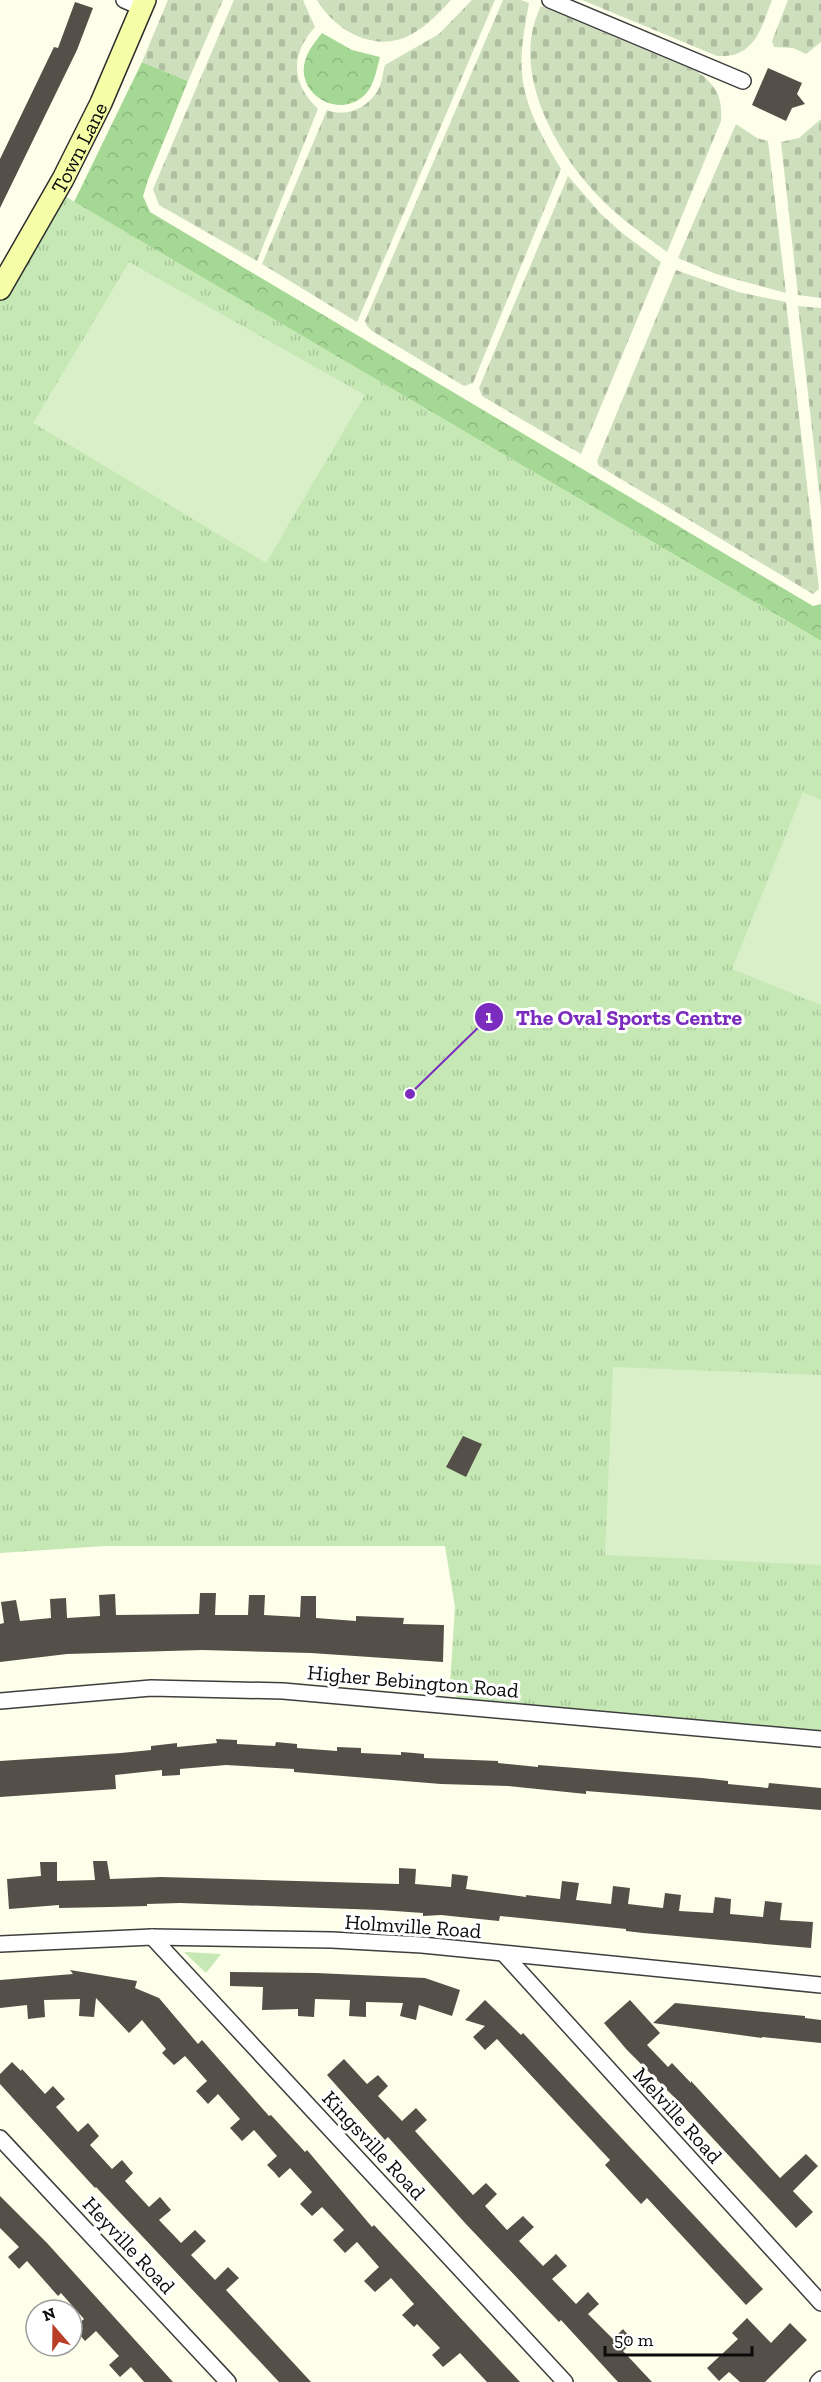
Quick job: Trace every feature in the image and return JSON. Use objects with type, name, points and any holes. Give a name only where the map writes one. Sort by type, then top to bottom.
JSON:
[{"type":"main road","name":"Town Lane","points":[[0,289],[63,179],[101,104],[137,3]]},
{"type":"street","points":[[550,0],[743,81]]},
{"type":"street","name":"Higher Bebington Road","points":[[0,1701],[150,1688],[283,1691],[821,1739]]},
{"type":"street","name":"Holmville Road","points":[[0,1944],[152,1937],[355,1941],[422,1945],[821,1985]]},
{"type":"street","name":"Kingsville Road","points":[[152,1937],[565,2382]]},
{"type":"street","name":"Melville Road","points":[[504,1954],[821,2303]]},
{"type":"street","name":"Heyville Road","points":[[0,2138],[228,2382]]},
{"type":"green space","points":[[168,0],[223,0],[188,81],[142,62]]},
{"type":"green space","points":[[234,0],[303,0],[315,27],[301,48],[297,69],[303,89],[318,109],[257,261],[159,205],[153,189]]},
{"type":"green space","points":[[317,0],[451,0],[412,34],[399,40],[385,42],[358,36],[346,30],[335,22]]},
{"type":"green space","points":[[472,0],[495,0],[357,322],[262,264],[327,110],[343,113],[366,104],[378,91],[385,65],[439,34]]},
{"type":"green space","points":[[503,0],[521,0],[529,3],[523,38],[524,87],[536,123],[561,169],[473,383],[464,386],[372,331],[365,321]]},
{"type":"green space","points":[[582,0],[772,0],[759,31],[748,47],[730,55],[717,56]]},
{"type":"green space","points":[[788,0],[821,0],[821,42],[806,54],[793,48],[774,47],[772,41]]},
{"type":"green space","points":[[541,6],[698,72],[714,87],[721,105],[721,121],[667,252],[627,222],[590,187],[561,148],[549,125],[539,102],[530,53],[533,29]]},
{"type":"green space","points":[[322,33],[352,50],[380,57],[369,90],[361,98],[340,105],[329,103],[320,99],[306,83],[305,61]]},
{"type":"green space","points":[[142,62],[188,81],[143,196],[150,212],[813,606],[821,604],[821,641],[74,202]]},
{"type":"green space","points":[[821,119],[821,298],[798,295],[781,142],[799,138]]},
{"type":"green space","points":[[736,124],[757,138],[768,141],[786,293],[716,274],[678,258]]},
{"type":"green space","points":[[568,176],[600,213],[622,233],[661,262],[581,454],[482,396],[479,388]]},
{"type":"green space","points":[[56,191],[821,641],[821,1739],[462,1706],[450,1685],[455,1607],[445,1546],[105,1546],[0,1553],[0,289]]},
{"type":"green space","points":[[129,262],[365,395],[266,563],[33,423]]},
{"type":"green space","points":[[676,270],[738,292],[786,302],[819,589],[813,594],[599,466],[597,461]]},
{"type":"green space","points":[[798,306],[821,308],[821,508]]},
{"type":"green space","points":[[803,792],[821,800],[821,1005],[732,969]]},
{"type":"green space","points":[[613,1367],[821,1375],[821,1565],[605,1555]]},
{"type":"green space","points":[[185,1952],[221,1954],[206,1973]]},
{"type":"building","points":[[75,2],[93,8],[77,50],[0,208],[0,159],[54,47],[58,48]]},
{"type":"building","points":[[768,68],[802,83],[797,94],[805,104],[792,108],[786,121],[752,105]]},
{"type":"building","points":[[463,1436],[482,1444],[466,1477],[446,1467]]},
{"type":"building","points":[[200,1593],[216,1593],[215,1615],[248,1615],[249,1595],[265,1595],[264,1615],[300,1617],[301,1596],[316,1596],[316,1618],[356,1621],[356,1616],[404,1618],[403,1624],[444,1625],[443,1662],[311,1653],[202,1650],[67,1654],[0,1662],[0,1624],[4,1623],[1,1602],[16,1600],[20,1621],[51,1618],[50,1599],[66,1598],[67,1618],[100,1616],[99,1595],[115,1594],[116,1615],[199,1614]]},
{"type":"building","points":[[216,1739],[237,1740],[237,1744],[275,1746],[276,1742],[297,1744],[297,1748],[337,1751],[337,1747],[361,1748],[361,1753],[401,1755],[401,1752],[424,1754],[424,1758],[498,1761],[498,1763],[538,1767],[538,1765],[702,1778],[728,1781],[728,1784],[768,1788],[769,1783],[821,1788],[821,1810],[586,1791],[586,1794],[508,1786],[441,1784],[294,1772],[294,1769],[226,1765],[180,1769],[180,1775],[162,1776],[162,1770],[115,1775],[116,1789],[0,1797],[0,1761],[151,1750],[151,1746],[177,1743],[177,1747],[217,1743]]},
{"type":"building","points":[[93,1861],[107,1861],[110,1879],[161,1877],[399,1884],[399,1868],[416,1869],[415,1884],[451,1887],[452,1874],[468,1876],[466,1889],[526,1897],[526,1895],[560,1899],[562,1881],[579,1883],[576,1900],[611,1904],[613,1886],[630,1888],[628,1904],[663,1908],[665,1893],[681,1895],[679,1911],[713,1913],[715,1897],[731,1899],[730,1914],[763,1917],[765,1901],[782,1903],[780,1920],[813,1922],[811,1948],[643,1933],[626,1931],[626,1929],[500,1916],[499,1921],[441,1915],[423,1916],[423,1913],[380,1910],[180,1903],[59,1908],[59,1905],[9,1909],[7,1879],[41,1876],[40,1862],[57,1862],[57,1881],[95,1880]]},
{"type":"building","points":[[70,1970],[137,1981],[135,1988],[159,1998],[198,2044],[202,2040],[269,2116],[271,2115],[305,2152],[307,2150],[372,2227],[374,2225],[520,2382],[487,2382],[460,2353],[443,2367],[432,2355],[440,2348],[417,2324],[414,2327],[402,2315],[414,2304],[391,2278],[375,2292],[364,2281],[379,2267],[357,2242],[345,2253],[333,2240],[344,2230],[322,2207],[312,2216],[300,2204],[312,2192],[290,2168],[279,2178],[267,2165],[277,2156],[254,2130],[242,2141],[230,2128],[240,2119],[218,2094],[208,2104],[196,2091],[207,2081],[185,2056],[174,2065],[162,2053],[166,2049],[142,2020],[129,2033],[96,1998],[94,2017],[79,2016],[80,1999],[44,2000],[45,2017],[28,2019],[27,2005],[0,2008],[0,1980],[73,1974]]},
{"type":"building","points":[[230,1972],[425,1978],[460,1990],[452,2016],[419,2005],[416,2020],[400,2016],[403,2003],[366,2002],[366,2017],[349,2016],[350,2000],[315,1999],[314,2017],[298,2016],[298,2009],[262,2010],[263,1987],[230,1986]]},
{"type":"building","points":[[485,2000],[521,2035],[523,2033],[763,2289],[746,2305],[647,2198],[641,2204],[605,2165],[610,2160],[497,2039],[485,2050],[473,2037],[485,2026],[465,2020]]},
{"type":"building","points":[[630,2000],[660,2033],[647,2045],[668,2067],[672,2063],[691,2083],[691,2081],[780,2178],[806,2154],[818,2166],[793,2191],[813,2212],[796,2228],[604,2023]]},
{"type":"building","points":[[675,2003],[805,2016],[805,2018],[821,2020],[821,2043],[762,2038],[653,2023]]},
{"type":"building","points":[[344,2059],[367,2084],[378,2075],[388,2086],[378,2096],[402,2121],[416,2108],[427,2120],[415,2131],[473,2195],[486,2183],[497,2194],[485,2206],[507,2230],[523,2216],[534,2227],[519,2241],[543,2266],[556,2254],[567,2266],[552,2279],[576,2304],[588,2292],[599,2304],[588,2314],[613,2339],[623,2329],[634,2341],[623,2351],[652,2382],[618,2382],[561,2320],[559,2322],[465,2223],[388,2137],[385,2140],[327,2075]]},
{"type":"building","points":[[12,2062],[21,2071],[22,2069],[45,2094],[53,2086],[65,2099],[56,2107],[78,2132],[88,2123],[99,2136],[90,2145],[112,2169],[122,2160],[133,2173],[125,2181],[149,2207],[160,2197],[171,2210],[159,2220],[181,2243],[195,2230],[206,2241],[191,2255],[215,2280],[228,2267],[239,2278],[226,2290],[311,2382],[279,2382],[95,2188],[0,2084],[0,2074]]},
{"type":"building","points":[[0,2196],[47,2243],[173,2382],[144,2382],[131,2367],[120,2377],[109,2365],[119,2356],[96,2331],[84,2340],[84,2298],[65,2298],[61,2293],[58,2296],[27,2261],[19,2269],[8,2257],[19,2247],[0,2228]]},
{"type":"building","points":[[747,2318],[771,2343],[790,2323],[807,2340],[765,2382],[740,2382],[729,2372],[719,2381],[707,2368],[738,2339],[732,2333]]},
{"type":"place","name":"The Oval Sports Centre","points":[[410,1094]]}]
